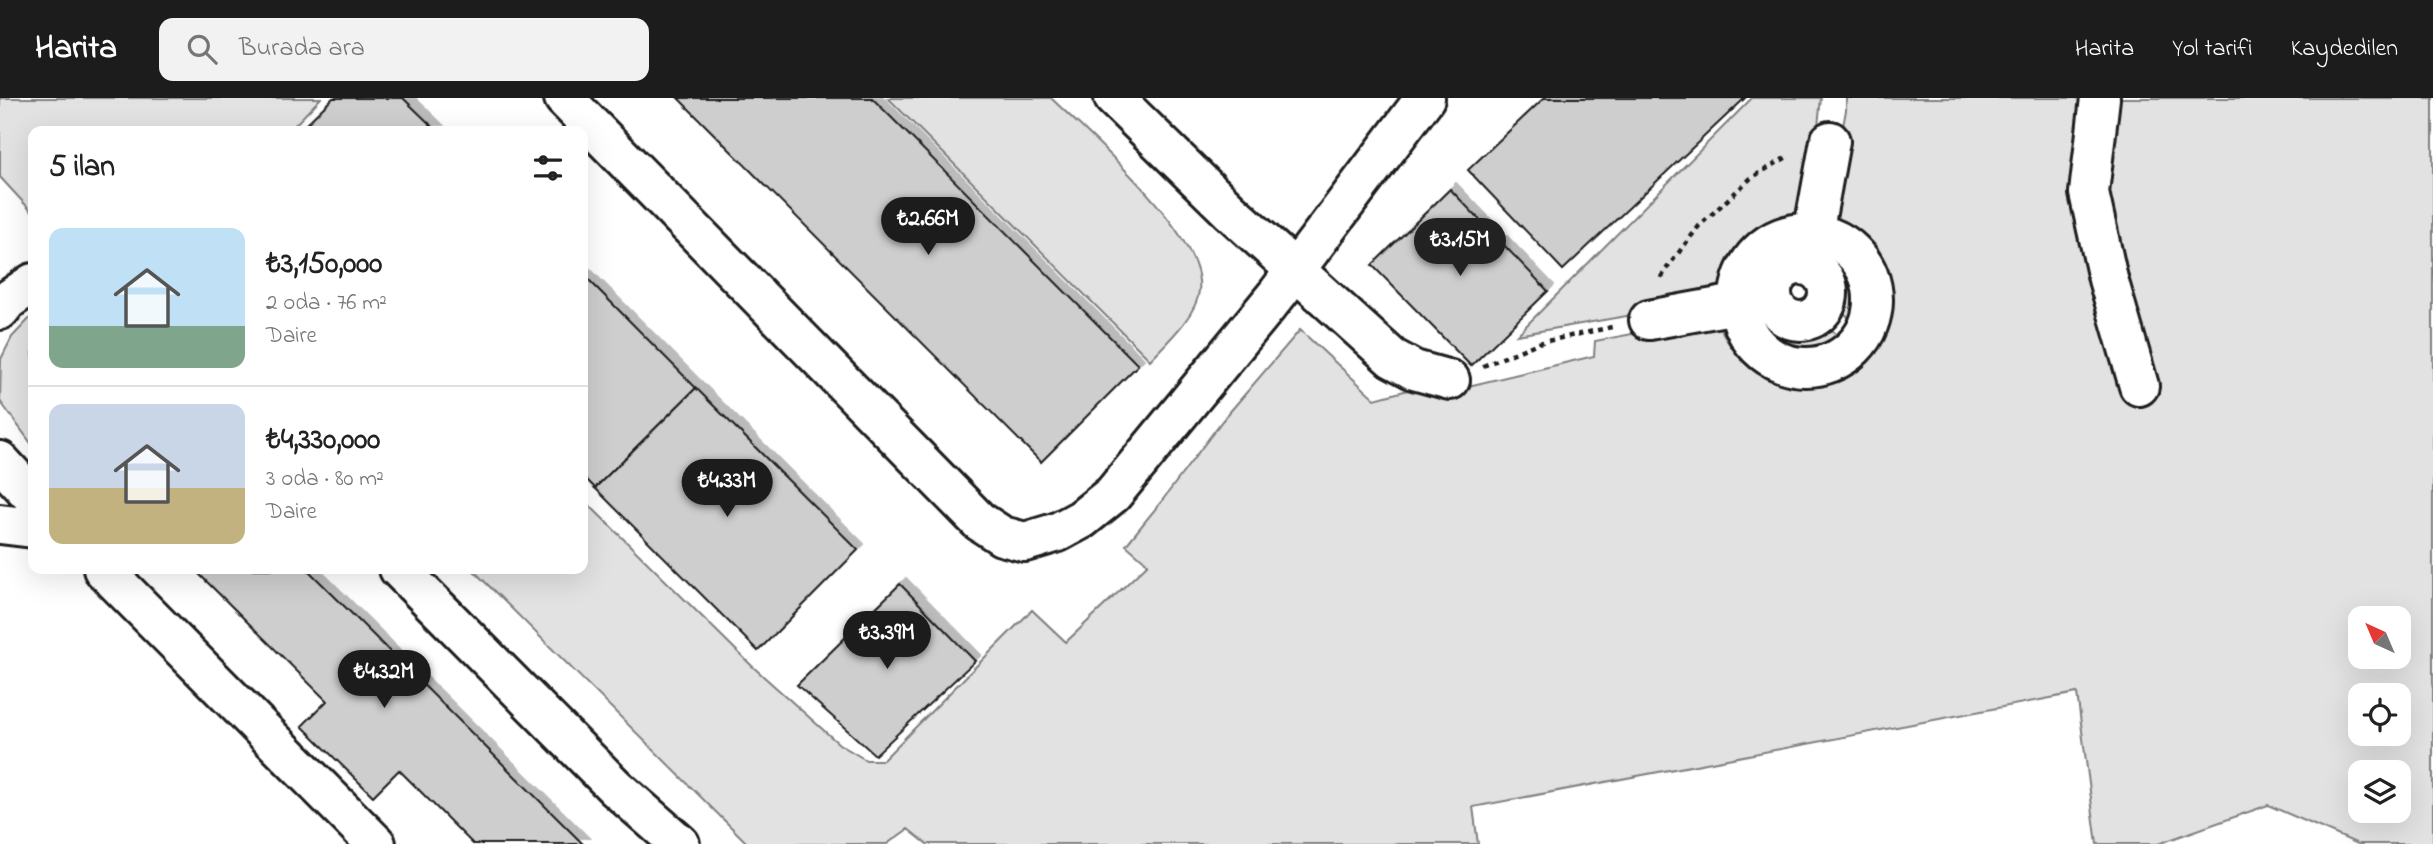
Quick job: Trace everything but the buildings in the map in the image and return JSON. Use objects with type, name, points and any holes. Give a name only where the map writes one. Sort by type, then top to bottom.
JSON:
[{"type":"lane","points":[[564,98],[979,521],[1002,536],[1025,542],[1058,532],[1113,494],[1278,293],[1425,98]]},
{"type":"lane","points":[[1114,98],[1230,211],[1392,358],[1414,370],[1450,380]]},
{"type":"lane","points":[[2100,98],[2089,193],[2108,279],[2139,386]]},
{"type":"lane","points":[[1756,301],[1798,321],[1816,317],[1825,307],[1829,293],[1828,284],[1810,249],[1830,141]]},
{"type":"lane","points":[[1649,320],[1756,301],[1772,289],[1781,272],[1810,249],[1837,240],[1855,254],[1868,273],[1874,295],[1871,318],[1861,339],[1845,355],[1825,365],[1801,368],[1779,363],[1760,350],[1746,332],[1756,301]]},
{"type":"lane","points":[[0,310],[8,300],[28,286]]},
{"type":"lane","points":[[1825,307],[1857,343]]},
{"type":"lane","points":[[0,461],[28,492]]},
{"type":"lane","points":[[0,524],[28,527]]},
{"type":"lane","points":[[108,574],[376,844]]},
{"type":"lane","points":[[404,574],[616,788],[680,844]]},
{"type":"path","points":[[1450,380],[1538,343],[1649,320],[1664,272],[1699,226],[1751,178],[1792,154],[1830,141]]},
{"type":"shaded area","points":[[0,98],[321,98],[294,126],[28,126],[28,208],[0,177]]},
{"type":"shaded area","points":[[888,98],[1051,98],[1142,188],[1166,215],[1184,243],[1196,268],[1199,291],[1187,319],[1150,360]]},
{"type":"shaded area","points":[[1752,98],[1821,98],[1815,153],[1800,225],[1769,236],[1749,248],[1735,268],[1725,299],[1517,335]]},
{"type":"shaded area","points":[[1846,98],[2433,98],[2433,844],[2358,844],[2268,805],[2158,844],[2097,844],[2077,693],[1473,807],[1478,844],[927,844],[908,829],[887,844],[748,844],[477,574],[588,574],[588,504],[752,666],[839,744],[866,760],[883,760],[1032,610],[1066,642],[1148,564],[1126,545],[1222,421],[1300,330],[1375,399],[1434,383],[1439,393],[1594,356],[1595,341],[1717,318],[1730,345],[1750,364],[1790,378],[1821,382],[1833,379],[1869,358],[1877,347],[1887,320],[1887,277],[1875,253],[1858,238],[1826,220]]},
{"type":"shaded area","points":[[1823,240],[1838,246],[1860,269],[1867,298],[1858,327],[1835,304],[1836,290],[1833,280],[1817,263]]},
{"type":"shaded area","points":[[1766,305],[1779,320],[1791,327],[1805,327],[1823,320],[1846,345],[1824,355],[1812,357],[1787,356],[1776,352],[1754,335],[1744,313]]},
{"type":"shaded area","points":[[28,320],[28,439],[0,401],[1,359],[12,337]]}]
